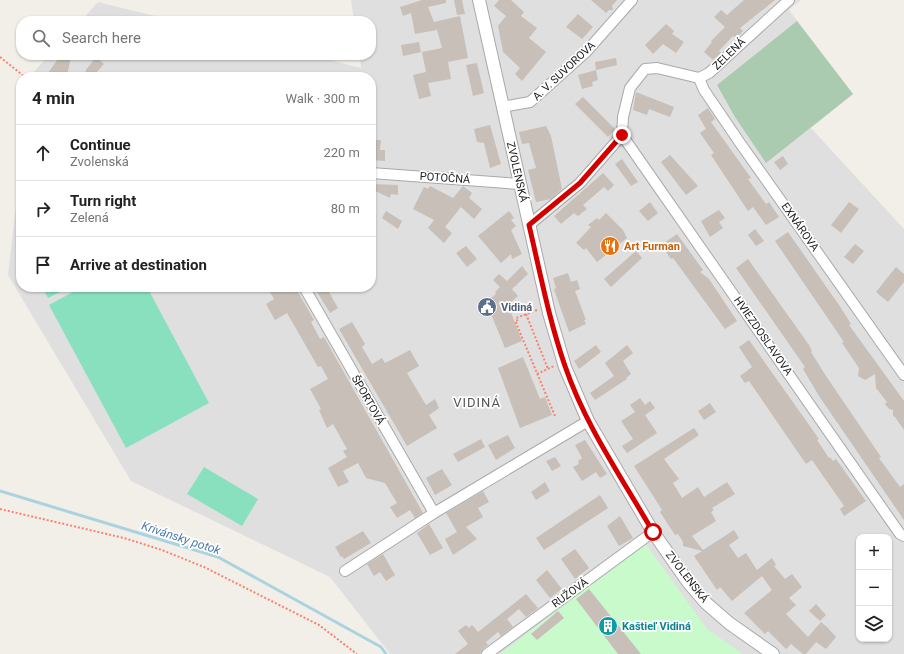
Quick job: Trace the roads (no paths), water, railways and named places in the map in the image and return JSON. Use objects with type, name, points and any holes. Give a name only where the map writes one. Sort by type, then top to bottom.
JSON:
[{"type":"street","name":"ZVOLENSKÁ","points":[[479,0],[549,313],[565,367],[588,421],[653,532],[688,582],[706,602],[729,623],[773,654]]},
{"type":"street","name":"A. V. SUVOROVA","points":[[502,108],[530,102],[586,52],[632,0]]},
{"type":"street","name":"ZELENÁ","points":[[699,78],[709,73],[789,0]]},
{"type":"street","points":[[529,225],[580,183],[622,135],[623,117],[630,88],[645,69],[657,68],[699,78]]},
{"type":"street","name":"EXNÁROVA","points":[[699,78],[704,90],[740,143],[904,375]]},
{"type":"street","name":"HVIEZDOSLAVOVA","points":[[622,135],[900,534],[904,536]]},
{"type":"street","name":"POTOČNÁ","points":[[376,173],[519,184]]},
{"type":"street","name":"ŠPORTOVÁ","points":[[307,292],[434,512]]},
{"type":"street","points":[[345,571],[434,512],[588,421]]},
{"type":"street","name":"RUŽOVÁ","points":[[487,654],[653,532]]},
{"type":"waterway","name":"Krivánsky potok","points":[[0,491],[218,557],[381,647],[386,654]]},
{"type":"place","name":"Art Furman","points":[[610,246]]},
{"type":"place","name":"Vidiná","points":[[487,307]]},
{"type":"place","name":"Kaštieľ Vidiná","points":[[608,626]]},
{"type":"district","name":"VIDINÁ","points":[[477,402]]}]
